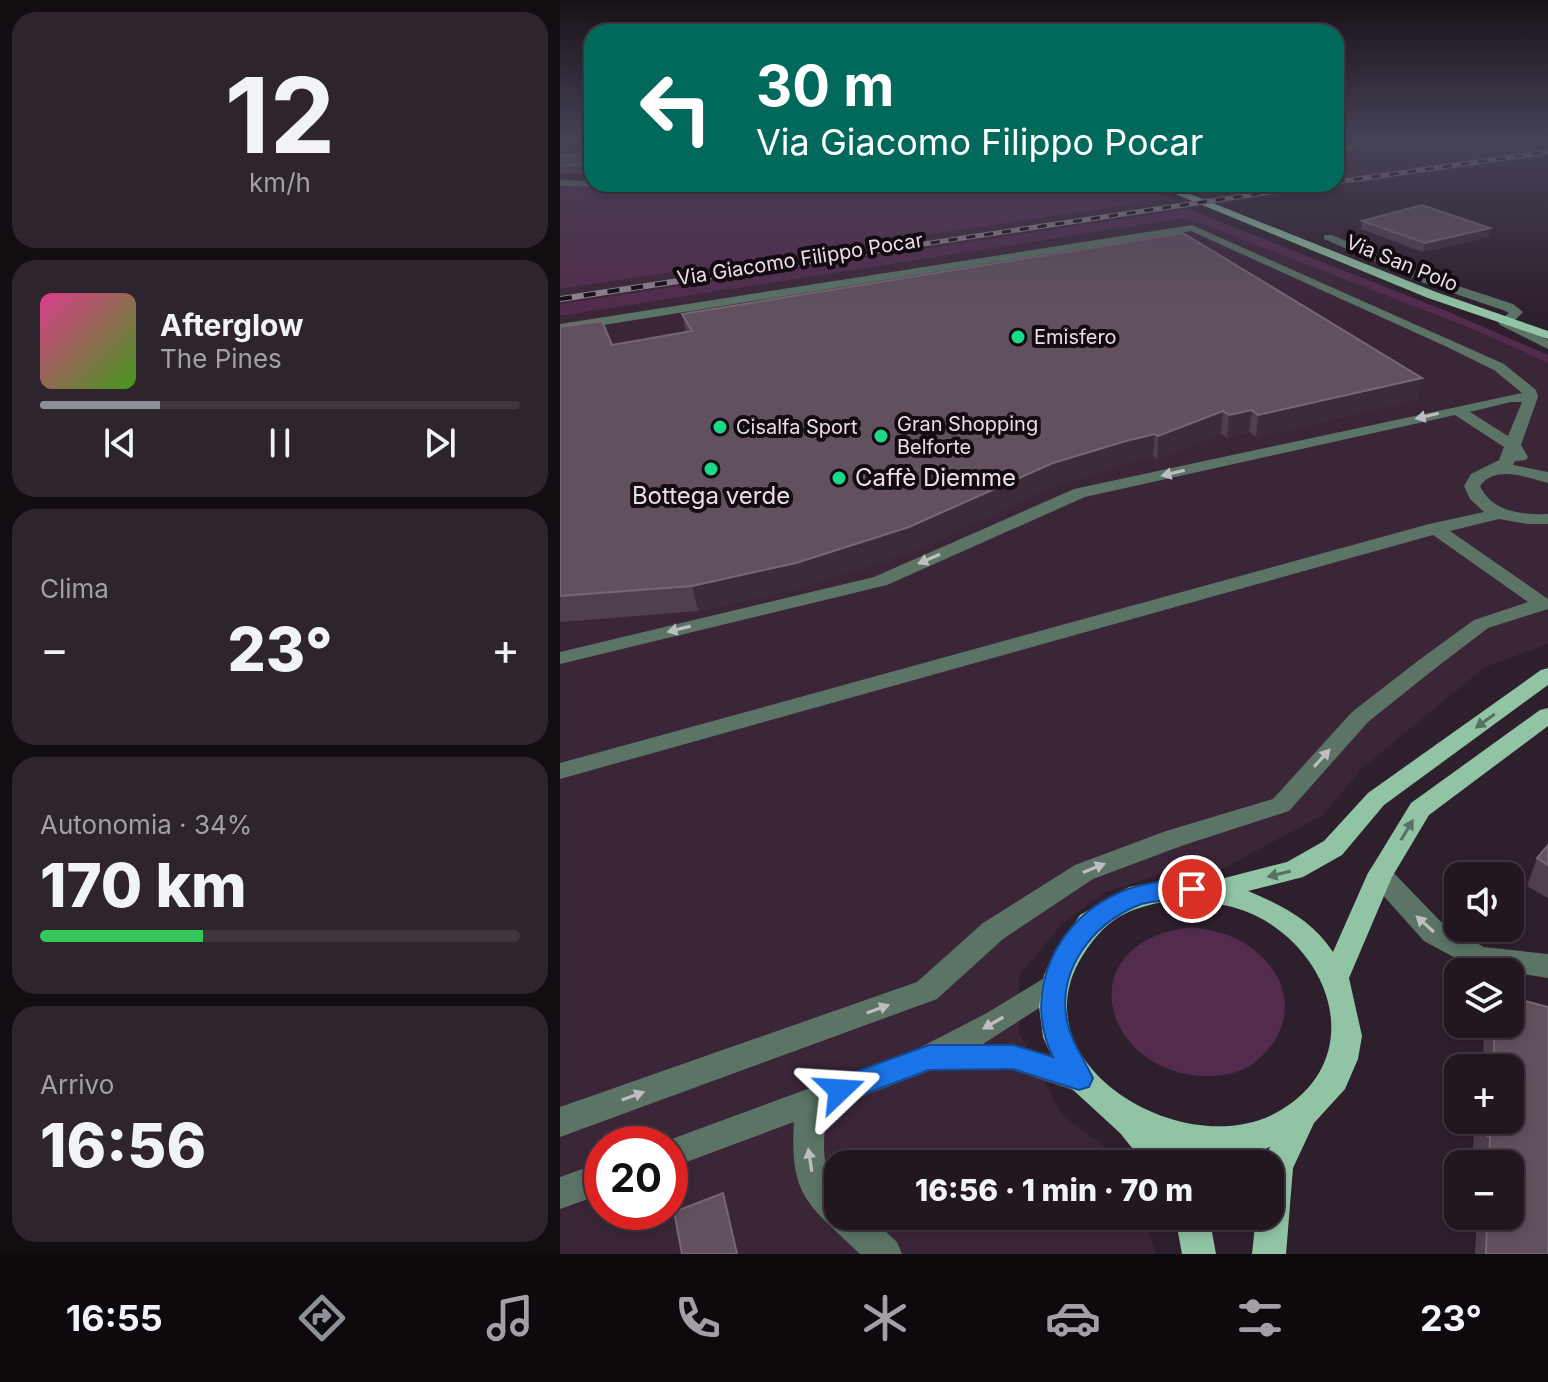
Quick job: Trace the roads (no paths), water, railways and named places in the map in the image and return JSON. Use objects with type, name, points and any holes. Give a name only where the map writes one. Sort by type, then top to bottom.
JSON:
[{"type":"main road","name":"Via San Polo","points":[[1185,196],[1505,322],[1548,335]]},
{"type":"main road","points":[[1214,890],[1294,870],[1333,848],[1376,799],[1548,675]]},
{"type":"main road","points":[[1337,975],[1380,875],[1420,809],[1548,715]]},
{"type":"main road","points":[[1153,1150],[1127,1119],[1079,1078],[1062,1047],[1056,1026],[1054,984],[1068,948],[1094,918],[1129,898],[1171,889],[1214,890],[1252,900],[1286,919],[1315,944],[1337,975],[1348,1012],[1347,1051],[1331,1086],[1302,1116],[1277,1166],[1269,1254]]},
{"type":"main road","points":[[1127,1119],[1170,1136],[1218,1142],[1263,1135],[1302,1116]]},
{"type":"main road","points":[[1195,1230],[1199,1254]]},
{"type":"street","name":"Via Giacomo Filippo Pocar","points":[[560,328],[1192,228],[1487,361],[1517,380],[1531,393],[1531,397]]},
{"type":"street","points":[[1328,237],[1433,282],[1517,312],[1505,322],[1548,345]]},
{"type":"street","points":[[560,658],[880,581],[1080,493],[1511,398],[1531,397],[1506,463],[1474,480],[1473,494],[1456,516],[1435,528]]},
{"type":"street","points":[[1457,410],[1514,447],[1524,464],[1544,476]]},
{"type":"street","points":[[1491,471],[1515,470],[1544,476]]},
{"type":"street","points":[[1473,494],[1489,508],[1502,513],[1545,519],[1548,539]]},
{"type":"street","points":[[560,771],[1435,528],[1502,513]]},
{"type":"street","points":[[560,1122],[927,991],[993,931],[1084,872],[1175,838],[1281,805],[1360,717],[1426,665],[1481,624],[1543,604],[1435,528]]},
{"type":"street","points":[[1380,875],[1434,933],[1480,958],[1548,966]]},
{"type":"street","points":[[688,1146],[929,1058],[997,1022],[1054,984]]},
{"type":"street","points":[[929,1058],[1013,1057],[1079,1078]]},
{"type":"street","points":[[811,1101],[808,1150],[815,1188],[824,1197]]},
{"type":"street","points":[[560,1193],[584,1184]]},
{"type":"street","points":[[860,1230],[885,1254]]},
{"type":"railway","points":[[824,259],[1246,196]]},
{"type":"railway","points":[[560,299],[837,257]]},
{"type":"place","name":"Emisfero","points":[[1018,337]]},
{"type":"place","name":"Cisalfa Sport","points":[[720,427]]},
{"type":"place","name":"Gran Shopping Belforte","points":[[881,436]]},
{"type":"place","name":"Bottega verde","points":[[711,469]]},
{"type":"place","name":"Caffè Diemme","points":[[839,478]]}]
